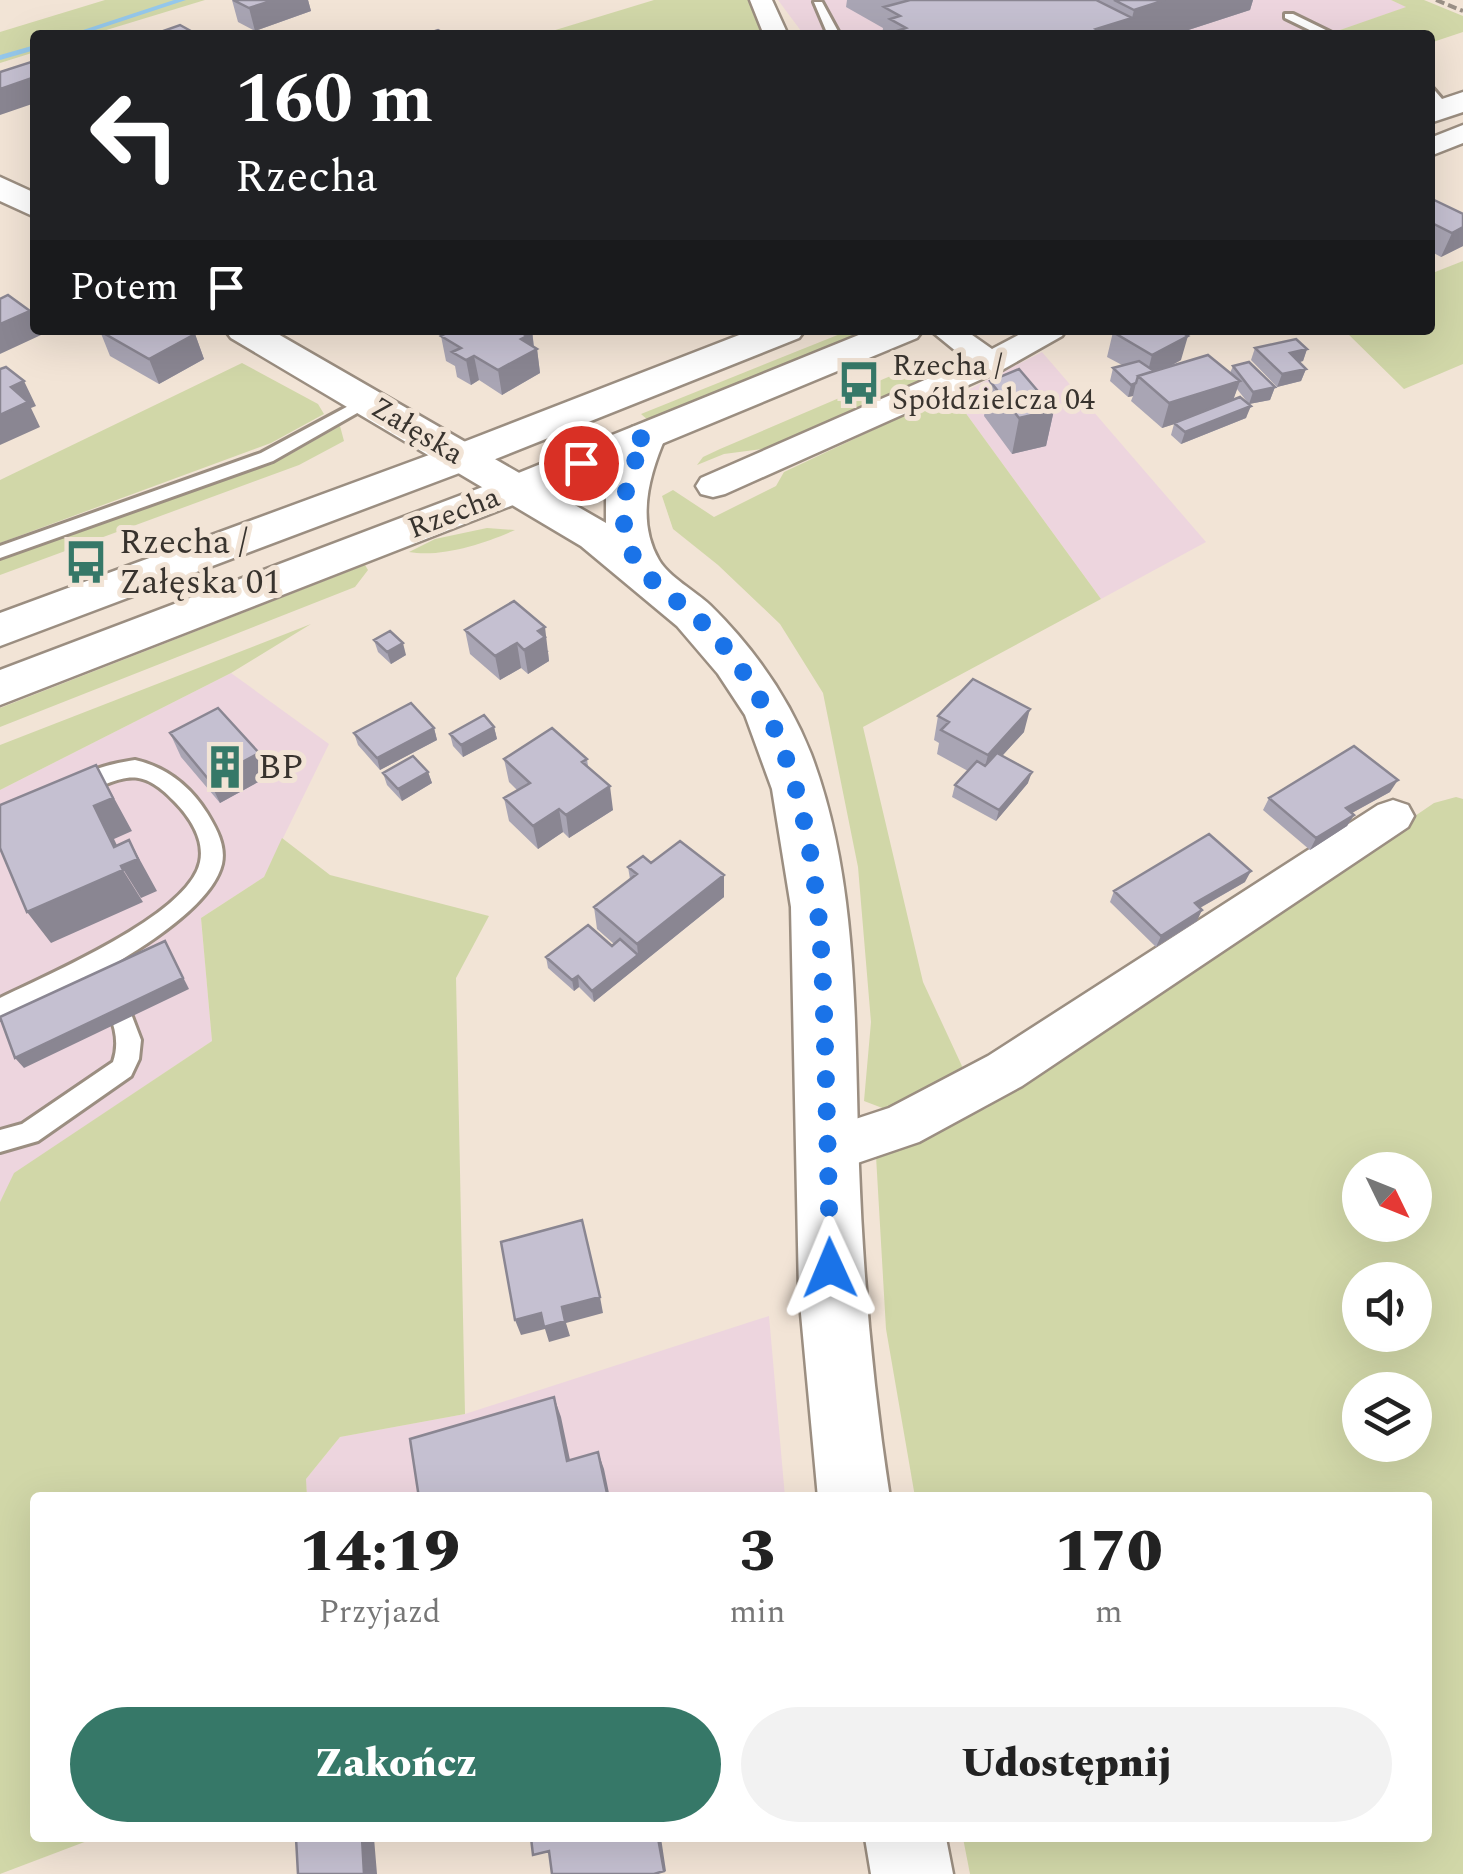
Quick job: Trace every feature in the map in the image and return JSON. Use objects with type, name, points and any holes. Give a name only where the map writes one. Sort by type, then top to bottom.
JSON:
[{"type":"main road","points":[[0,187],[30,205]]},
{"type":"main road","name":"Załęska","points":[[253,335],[463,457],[640,567],[710,630],[769,716],[787,758],[809,832],[821,924],[830,1268],[853,1492]]},
{"type":"main road","name":"Rzecha","points":[[0,630],[463,457],[773,335]]},
{"type":"main road","name":"Rzecha","points":[[0,688],[516,489],[892,335]]},
{"type":"main road","name":"Załęska","points":[[640,567],[624,525],[622,500],[628,473],[646,436]]},
{"type":"main road","points":[[907,1842],[912,1874]]},
{"type":"street","points":[[761,0],[774,30]]},
{"type":"street","points":[[1435,130],[1444,99]]},
{"type":"street","points":[[952,335],[992,364]]},
{"type":"street","points":[[713,486],[992,364],[1042,335]]},
{"type":"street","points":[[828,1150],[902,1126],[1005,1071],[1394,816]]},
{"type":"lane","points":[[818,4],[831,30]]},
{"type":"lane","points":[[1290,16],[1320,30]]},
{"type":"lane","points":[[0,552],[266,457],[367,401]]},
{"type":"lane","points":[[0,1009],[100,958],[173,913],[198,891],[208,872],[213,852],[206,832],[179,794],[156,772],[135,768],[106,775],[58,797]]},
{"type":"lane","points":[[0,1141],[28,1134],[122,1068],[131,1055],[132,1042],[100,958]]},
{"type":"shaded area","points":[[778,0],[1391,0],[1407,7],[1340,30],[800,30]]},
{"type":"shaded area","points":[[1042,352],[1206,542],[1101,599],[954,397]]},
{"type":"shaded area","points":[[231,673],[329,744],[264,877],[201,918],[212,1041],[15,1173],[0,1202],[0,790]]},
{"type":"shaded area","points":[[769,1316],[785,1492],[307,1492],[306,1479],[340,1437],[465,1414]]},
{"type":"green space","points":[[105,0],[205,0],[106,30],[30,30],[30,54],[0,63],[0,32]]},
{"type":"green space","points":[[654,0],[752,0],[760,30],[555,30]]},
{"type":"green space","points":[[1391,0],[1424,0],[1463,16],[1463,32],[1435,41],[1435,30],[1340,30],[1406,7]]},
{"type":"green space","points":[[1463,261],[1463,364],[1404,389],[1349,335],[1435,335],[1435,272]]},
{"type":"green space","points":[[838,335],[860,335],[649,421],[641,414]]},
{"type":"green space","points":[[242,363],[318,404],[324,414],[271,443],[0,543],[0,480]]},
{"type":"green space","points":[[921,363],[940,371],[940,375],[769,448],[724,454],[697,465],[703,457],[720,449]]},
{"type":"green space","points":[[954,397],[1101,599],[863,727],[923,982],[968,1079],[885,1109],[864,1101],[871,1022],[858,867],[823,693],[780,624],[673,529],[662,496],[673,490],[714,517],[776,486],[784,472],[922,407]]},
{"type":"green space","points":[[340,426],[344,441],[299,465],[0,575],[0,558],[287,456]]},
{"type":"green space","points":[[487,528],[515,530],[449,551],[409,552],[435,539]]},
{"type":"green space","points":[[365,565],[368,570],[355,587],[0,727],[0,708]]},
{"type":"green space","points":[[311,624],[231,673],[0,790],[0,745]]},
{"type":"green space","points":[[1463,799],[1463,1874],[970,1874],[964,1842],[1432,1842],[1432,1492],[914,1492],[886,1329],[876,1156],[987,1108],[1434,803]]},
{"type":"green space","points":[[282,838],[330,875],[489,916],[456,978],[465,1414],[340,1437],[306,1479],[307,1492],[30,1492],[30,1842],[84,1842],[0,1874],[0,1202],[14,1173],[212,1041],[201,918],[264,877]]},
{"type":"building","points":[[233,0],[274,0],[249,8]]},
{"type":"building","points":[[910,0],[1096,0],[1132,18],[1098,30],[900,30],[906,28],[890,19],[900,16],[884,7]]},
{"type":"building","points":[[1114,0],[1165,0],[1134,10]]},
{"type":"building","points":[[30,62],[30,79],[0,89],[0,72]]},
{"type":"building","points":[[1435,200],[1463,214],[1463,227],[1452,233],[1435,224]]},
{"type":"building","points":[[8,295],[30,311],[0,324],[0,299]]},
{"type":"building","points":[[107,335],[193,335],[149,359]]},
{"type":"building","points":[[525,335],[521,339],[537,349],[498,370],[474,356],[466,360],[452,352],[461,348],[441,336]]},
{"type":"building","points":[[1118,335],[1188,336],[1152,355]]},
{"type":"building","points":[[1296,339],[1307,349],[1290,353],[1306,369],[1282,374],[1255,348]]},
{"type":"building","points":[[1208,355],[1240,381],[1169,403],[1138,376]]},
{"type":"building","points":[[1139,361],[1154,371],[1138,376],[1131,385],[1113,368]]},
{"type":"building","points":[[1249,362],[1275,387],[1253,392],[1233,366]]},
{"type":"building","points":[[6,367],[24,381],[11,387],[28,402],[0,415],[0,369]]},
{"type":"building","points":[[1019,369],[1054,410],[1019,418],[990,381]]},
{"type":"building","points":[[1240,397],[1251,406],[1185,432],[1174,423]]},
{"type":"building","points":[[514,601],[545,627],[538,631],[545,637],[524,650],[517,643],[495,656],[465,630]]},
{"type":"building","points":[[390,631],[403,643],[387,652],[374,640]]},
{"type":"building","points":[[973,679],[1030,709],[988,755],[941,730],[949,722],[938,716]]},
{"type":"building","points":[[411,703],[434,728],[377,758],[354,733]]},
{"type":"building","points":[[218,708],[259,753],[209,780],[170,733]]},
{"type":"building","points":[[484,715],[494,727],[461,745],[450,734]]},
{"type":"building","points":[[552,728],[610,786],[566,815],[559,809],[533,826],[504,798],[530,783],[504,759]]},
{"type":"building","points":[[1354,746],[1398,780],[1346,808],[1354,815],[1316,838],[1269,798]]},
{"type":"building","points":[[997,753],[1032,772],[999,810],[955,785],[977,761],[985,766]]},
{"type":"building","points":[[413,756],[428,772],[398,789],[383,773]]},
{"type":"building","points":[[96,765],[113,798],[94,806],[114,847],[129,840],[138,859],[121,866],[123,870],[27,912],[0,848],[0,805]]},
{"type":"building","points":[[1209,834],[1251,871],[1195,903],[1202,910],[1161,936],[1114,891]]},
{"type":"building","points":[[680,841],[724,875],[637,944],[594,907],[637,874],[628,867],[643,856],[651,863]]},
{"type":"building","points":[[588,925],[612,946],[620,939],[638,955],[592,991],[578,976],[572,980],[546,957]]},
{"type":"building","points":[[165,941],[183,978],[15,1058],[0,1017]]},
{"type":"building","points":[[582,1220],[600,1297],[562,1307],[565,1321],[544,1327],[541,1313],[515,1320],[501,1242]]},
{"type":"building","points":[[554,1397],[567,1461],[598,1452],[607,1492],[418,1492],[410,1439]]},
{"type":"building","points":[[296,1842],[362,1842],[364,1874],[298,1874]]},
{"type":"building","points":[[531,1842],[659,1842],[664,1871],[552,1874],[549,1851],[533,1855]]},
{"type":"waterway","points":[[88,30],[182,0]]},
{"type":"waterway","points":[[0,58],[30,49]]},
{"type":"railway","points":[[1436,0],[1463,11]]},
{"type":"place","name":"Rzecha / Spółdzielcza 04","points":[[859,383]]},
{"type":"place","name":"Rzecha / Załęska 01","points":[[86,562]]},
{"type":"place","name":"BP","points":[[225,767]]},
{"type":"route","points":[[581,463],[646,436],[628,473],[622,500],[624,525],[640,567],[710,630],[769,716],[787,758],[809,832],[821,924],[830,1268]]}]
